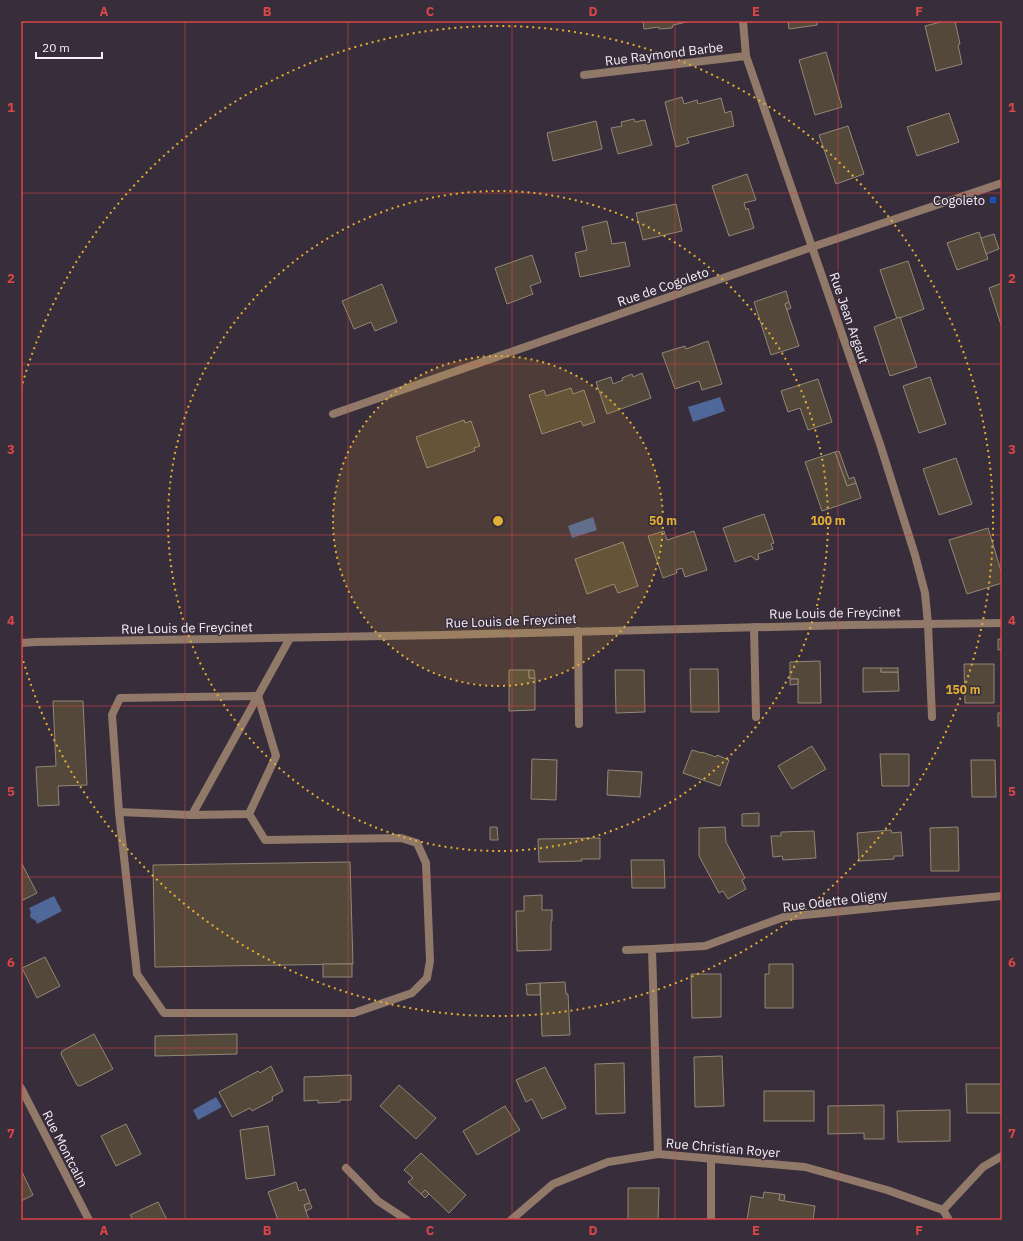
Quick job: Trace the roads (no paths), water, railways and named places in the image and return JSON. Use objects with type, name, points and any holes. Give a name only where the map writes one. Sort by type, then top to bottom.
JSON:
[{"type":"street","name":"Rue Jean Argaut","points":[[743,21],[746,56],[880,444],[915,555],[925,593],[928,624],[932,717]]},
{"type":"street","name":"Rue Raymond Barbe","points":[[584,75],[746,56]]},
{"type":"street","name":"Rue de Cogoleto","points":[[333,414],[812,247],[1002,183]]},
{"type":"street","name":"Rue Louis de Freycinet","points":[[21,644],[44,642],[1002,623]]},
{"type":"street","points":[[754,627],[756,717]]},
{"type":"street","points":[[578,631],[579,724]]},
{"type":"street","points":[[192,815],[290,638]]},
{"type":"street","points":[[249,814],[265,840],[401,838],[417,843],[426,863],[430,961],[427,978],[412,993],[354,1014],[164,1014],[136,974],[119,812],[112,715],[120,698],[258,696]]},
{"type":"street","points":[[249,814],[276,756],[258,696]]},
{"type":"street","points":[[119,812],[192,815],[249,814]]},
{"type":"street","name":"Rue Odette Oligny","points":[[626,950],[705,946],[784,917],[1002,896]]},
{"type":"street","points":[[652,949],[658,1154]]},
{"type":"street","name":"Rue Montcalm","points":[[21,1088],[89,1220]]},
{"type":"street","name":"Rue Christian Royer","points":[[511,1220],[553,1184],[608,1162],[658,1154],[805,1167],[886,1190],[943,1210]]},
{"type":"street","points":[[949,1220],[943,1210],[984,1167],[1002,1156]]},
{"type":"street","points":[[711,1159],[711,1220]]},
{"type":"street","points":[[346,1168],[378,1201],[407,1220]]},
{"type":"water","points":[[720,397],[725,411],[693,422],[688,407]]},
{"type":"water","points":[[593,517],[597,530],[572,538],[568,526]]},
{"type":"water","points":[[54,896],[62,911],[37,924],[36,921],[31,918],[29,908]]},
{"type":"water","points":[[216,1097],[222,1107],[198,1120],[193,1110]]},
{"type":"place","name":"Cogoleto","points":[[993,200]]}]
